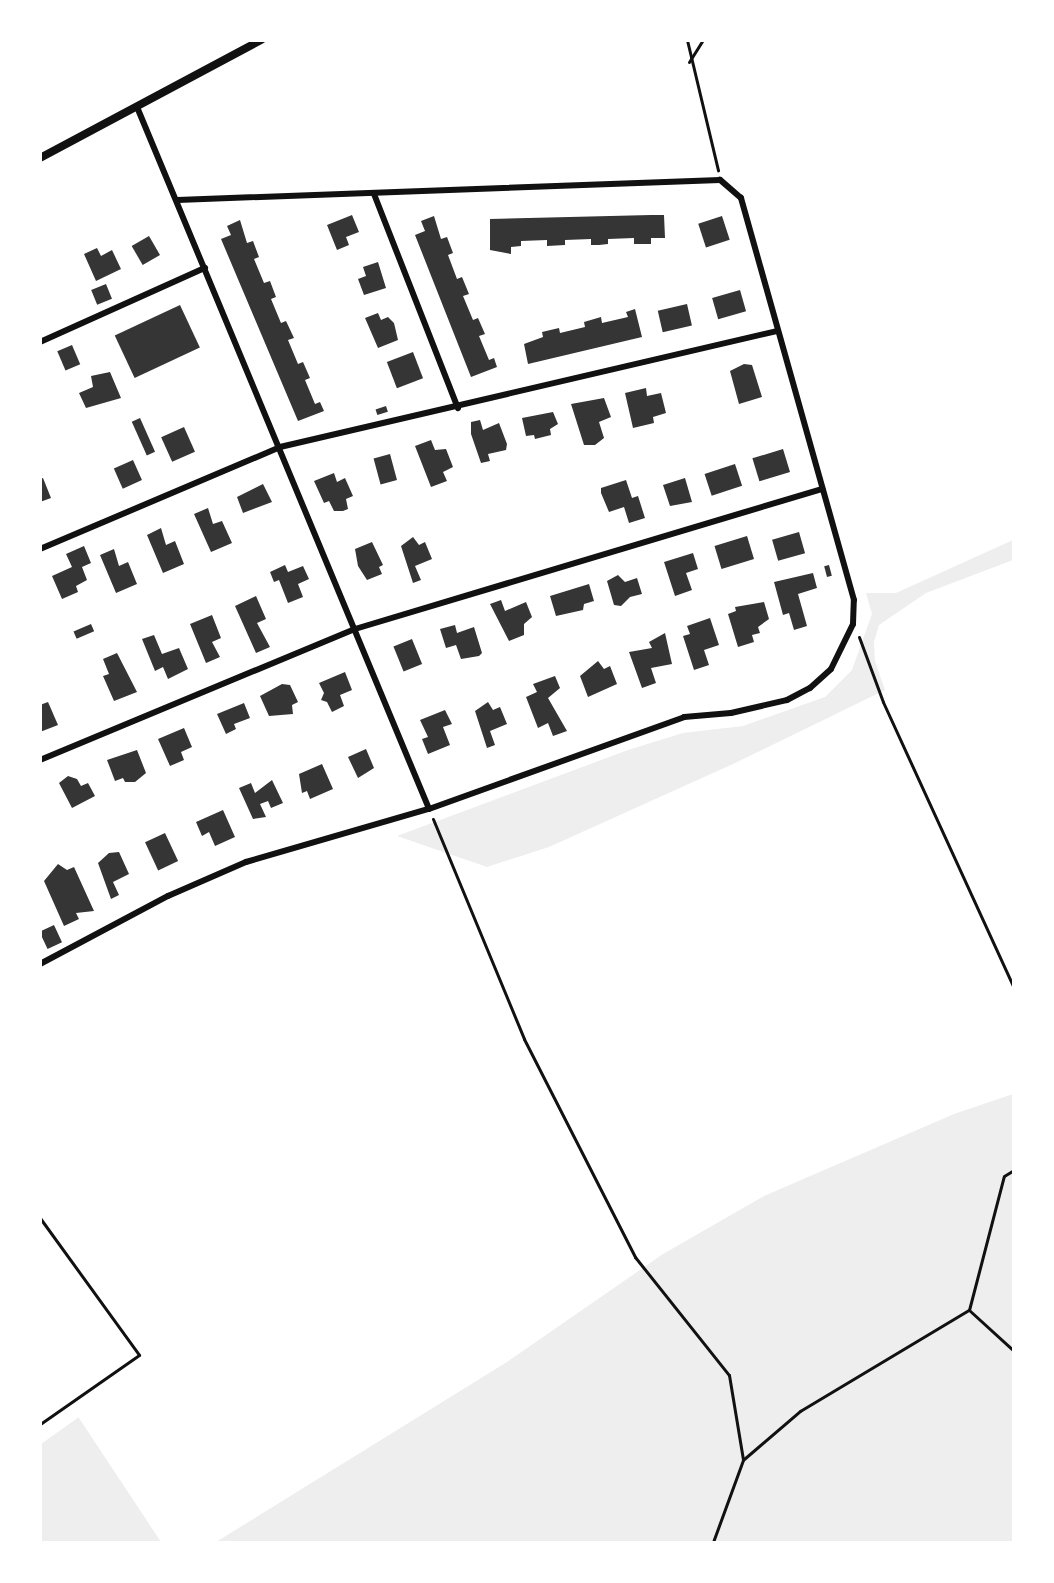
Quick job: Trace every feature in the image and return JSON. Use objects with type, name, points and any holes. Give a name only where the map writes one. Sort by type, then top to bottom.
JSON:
[{"type":"street","points":[[40,158],[261,40]]},
{"type":"street","points":[[137,107],[429,809]]},
{"type":"street","points":[[40,964],[168,896],[246,862],[429,809],[684,717],[731,713],[787,700],[810,688],[831,669],[853,624],[854,600],[741,198],[720,180],[694,179],[374,194],[177,200]]},
{"type":"street","points":[[374,194],[458,408]]},
{"type":"street","points":[[40,342],[205,268]]},
{"type":"street","points":[[40,549],[280,447],[458,408],[777,331]]},
{"type":"street","points":[[40,760],[355,629],[822,489]]},
{"type":"path","points":[[687,40],[689,62],[720,180]]},
{"type":"path","points":[[689,62],[703,40]]},
{"type":"path","points":[[853,624],[869,656],[884,702],[1014,988]]},
{"type":"path","points":[[429,809],[524,1039],[635,1257],[729,1375],[743,1460]]},
{"type":"path","points":[[713,1542],[743,1460],[800,1411],[969,1310],[1004,1176],[1014,1170]]},
{"type":"path","points":[[40,1218],[140,1355],[40,1424]]},
{"type":"path","points":[[969,1310],[1014,1352]]},
{"type":"shaded area","points":[[1013,540],[1013,560],[926,593],[879,625],[874,642],[875,661],[885,690],[733,764],[549,847],[487,867],[397,836],[628,750],[683,733],[743,726],[825,697],[852,670],[872,614],[866,593],[896,593]]},
{"type":"shaded area","points":[[1013,1094],[1013,1542],[216,1542],[507,1362],[663,1254],[764,1196],[954,1114]]},
{"type":"shaded area","points":[[79,1417],[161,1542],[41,1542],[41,1444]]},
{"type":"building","points":[[352,215],[359,232],[346,237],[349,245],[337,250],[327,225]]},
{"type":"building","points":[[664,215],[665,238],[651,238],[651,244],[634,244],[634,238],[608,239],[608,244],[599,245],[591,245],[591,239],[565,240],[565,245],[547,246],[547,240],[521,241],[521,246],[511,247],[511,254],[490,250],[490,219]]},
{"type":"building","points":[[434,216],[441,239],[447,237],[453,253],[448,255],[457,279],[462,277],[469,294],[463,296],[473,320],[478,318],[485,334],[479,336],[489,360],[494,358],[497,367],[471,377],[415,235],[425,231],[421,221]]},
{"type":"building","points":[[722,216],[730,240],[706,248],[698,224]]},
{"type":"building","points":[[240,220],[247,243],[253,241],[259,257],[254,259],[264,283],[270,281],[276,297],[271,299],[281,323],[286,321],[294,338],[288,340],[298,364],[303,362],[310,378],[305,380],[315,404],[320,402],[324,411],[298,421],[221,239],[231,235],[227,226]]},
{"type":"building","points":[[149,236],[160,255],[143,265],[132,246]]},
{"type":"building","points":[[97,248],[101,256],[112,250],[121,269],[96,281],[84,254]]},
{"type":"building","points":[[378,262],[386,288],[364,295],[358,279],[366,276],[363,267]]},
{"type":"building","points":[[106,284],[112,299],[97,305],[91,290]]},
{"type":"building","points":[[740,290],[746,311],[718,319],[712,298]]},
{"type":"building","points":[[687,304],[692,325],[663,332],[658,311]]},
{"type":"building","points":[[180,305],[200,348],[135,378],[115,335]]},
{"type":"building","points":[[635,309],[642,337],[528,364],[524,344],[543,337],[542,332],[559,328],[560,333],[585,327],[584,322],[601,317],[602,323],[628,317],[626,312]]},
{"type":"building","points":[[378,313],[381,320],[388,317],[394,323],[398,340],[378,348],[365,318]]},
{"type":"building","points":[[72,345],[80,364],[65,371],[57,351]]},
{"type":"building","points":[[413,352],[423,378],[397,388],[387,362]]},
{"type":"building","points":[[744,364],[752,365],[762,397],[739,404],[730,371]]},
{"type":"building","points":[[110,372],[121,398],[86,408],[79,393],[93,387],[91,376]]},
{"type":"building","points":[[646,388],[647,396],[661,393],[666,413],[653,417],[654,423],[633,428],[625,393]]},
{"type":"building","points":[[604,398],[611,417],[599,422],[604,438],[595,445],[584,445],[571,404]]},
{"type":"building","points":[[386,406],[388,412],[377,415],[376,409]]},
{"type":"building","points":[[553,412],[558,424],[550,429],[551,435],[535,439],[534,435],[526,436],[522,418]]},
{"type":"building","points":[[140,418],[155,452],[147,455],[132,422]]},
{"type":"building","points":[[480,420],[483,430],[499,423],[507,444],[506,450],[488,454],[490,461],[481,463],[471,434],[471,422]]},
{"type":"building","points":[[184,427],[195,452],[172,462],[161,437]]},
{"type":"building","points":[[431,440],[435,450],[446,449],[453,467],[443,472],[447,481],[431,487],[415,446]]},
{"type":"building","points":[[783,449],[790,472],[759,481],[752,458]]},
{"type":"building","points":[[390,454],[397,480],[381,484],[374,458]]},
{"type":"building","points":[[133,460],[142,480],[123,489],[114,469]]},
{"type":"building","points":[[735,464],[742,486],[712,496],[705,474]]},
{"type":"building","points":[[334,473],[337,482],[345,478],[353,496],[346,499],[348,509],[343,511],[334,511],[329,501],[324,503],[314,481]]},
{"type":"building","points":[[43,478],[51,498],[40,502],[40,479]]},
{"type":"building","points":[[685,478],[692,502],[670,506],[663,485]]},
{"type":"building","points":[[626,480],[632,498],[638,496],[645,518],[629,523],[624,507],[609,512],[601,493],[601,488]]},
{"type":"building","points":[[263,484],[272,502],[243,513],[237,497]]},
{"type":"building","points":[[208,508],[213,524],[222,521],[232,543],[211,552],[194,514]]},
{"type":"building","points":[[161,528],[166,545],[175,541],[184,564],[163,573],[147,535]]},
{"type":"building","points":[[799,532],[805,553],[778,561],[772,540]]},
{"type":"building","points":[[747,536],[754,559],[722,569],[714,546]]},
{"type":"building","points":[[413,537],[419,545],[425,542],[432,559],[415,566],[421,580],[413,583],[401,546]]},
{"type":"building","points":[[372,542],[383,565],[379,567],[382,574],[367,580],[358,566],[355,549]]},
{"type":"building","points":[[84,546],[91,563],[82,567],[87,580],[76,586],[78,592],[62,599],[52,576],[72,567],[66,554]]},
{"type":"building","points":[[114,549],[119,566],[128,562],[137,584],[116,593],[100,555]]},
{"type":"building","points":[[693,553],[698,569],[686,573],[692,590],[675,596],[664,562]]},
{"type":"building","points":[[285,565],[288,572],[303,566],[309,579],[298,584],[303,597],[288,603],[279,580],[274,582],[270,572]]},
{"type":"building","points":[[829,565],[832,576],[827,577],[824,566]]},
{"type":"building","points":[[813,573],[817,588],[798,594],[807,626],[794,630],[789,613],[783,615],[774,582]]},
{"type":"building","points":[[618,575],[625,582],[637,578],[642,594],[630,597],[621,606],[614,605],[607,581]]},
{"type":"building","points":[[589,584],[594,601],[584,604],[583,610],[556,616],[550,596]]},
{"type":"building","points":[[256,596],[266,619],[257,623],[270,647],[256,653],[235,606]]},
{"type":"building","points":[[501,600],[505,611],[526,602],[532,617],[524,624],[524,635],[509,641],[490,604]]},
{"type":"building","points":[[764,602],[769,619],[758,627],[760,633],[752,635],[754,642],[738,647],[728,614],[736,611],[735,607]]},
{"type":"building","points":[[212,615],[221,638],[212,642],[220,657],[206,663],[190,624]]},
{"type":"building","points":[[710,618],[719,645],[704,650],[709,665],[694,670],[683,636],[690,634],[687,626]]},
{"type":"building","points":[[91,624],[94,631],[77,639],[74,631]]},
{"type":"building","points":[[455,625],[457,633],[474,627],[482,653],[479,656],[461,659],[456,645],[446,648],[440,629]]},
{"type":"building","points":[[665,633],[672,664],[651,668],[656,683],[642,688],[629,652],[652,648],[649,642]]},
{"type":"building","points":[[154,635],[162,654],[179,648],[188,669],[168,679],[163,667],[155,671],[142,639]]},
{"type":"building","points":[[412,639],[422,664],[404,672],[393,646]]},
{"type":"building","points":[[117,653],[137,692],[114,701],[103,676],[109,674],[103,659]]},
{"type":"building","points":[[598,661],[604,669],[610,666],[617,684],[588,697],[580,676]]},
{"type":"building","points":[[345,672],[352,690],[340,695],[344,706],[332,712],[327,702],[321,700],[324,693],[319,683]]},
{"type":"building","points":[[555,676],[560,688],[548,698],[567,731],[553,736],[548,723],[538,728],[526,697],[537,692],[533,684]]},
{"type":"building","points":[[282,684],[290,685],[298,702],[292,705],[293,714],[269,716],[260,696]]},
{"type":"building","points":[[48,702],[58,725],[40,732],[40,705]]},
{"type":"building","points":[[488,702],[493,710],[500,707],[507,724],[490,731],[495,745],[487,748],[475,711]]},
{"type":"building","points":[[244,703],[250,718],[234,724],[236,729],[226,734],[217,714]]},
{"type":"building","points":[[445,710],[452,724],[443,727],[450,745],[428,754],[422,739],[428,737],[420,720]]},
{"type":"building","points":[[184,728],[192,747],[181,752],[184,760],[170,766],[158,739]]},
{"type":"building","points":[[366,749],[374,768],[358,778],[348,757]]},
{"type":"building","points":[[137,750],[146,773],[135,782],[125,782],[123,778],[115,781],[107,760]]},
{"type":"building","points":[[322,764],[333,789],[310,799],[307,791],[302,793],[299,774]]},
{"type":"building","points":[[68,776],[77,779],[81,786],[88,783],[95,796],[72,808],[59,783]]},
{"type":"building","points":[[272,780],[283,803],[271,808],[268,801],[260,804],[266,817],[253,819],[239,788],[251,783],[255,793]]},
{"type":"building","points":[[223,810],[235,837],[215,846],[209,832],[202,836],[196,822]]},
{"type":"building","points":[[165,833],[178,861],[158,870],[145,842]]},
{"type":"building","points":[[119,852],[129,874],[113,882],[119,895],[111,899],[98,863],[109,853]]},
{"type":"building","points":[[58,864],[67,870],[74,867],[94,911],[76,913],[79,919],[64,926],[44,881]]},
{"type":"building","points":[[54,925],[62,942],[48,949],[40,932]]}]
